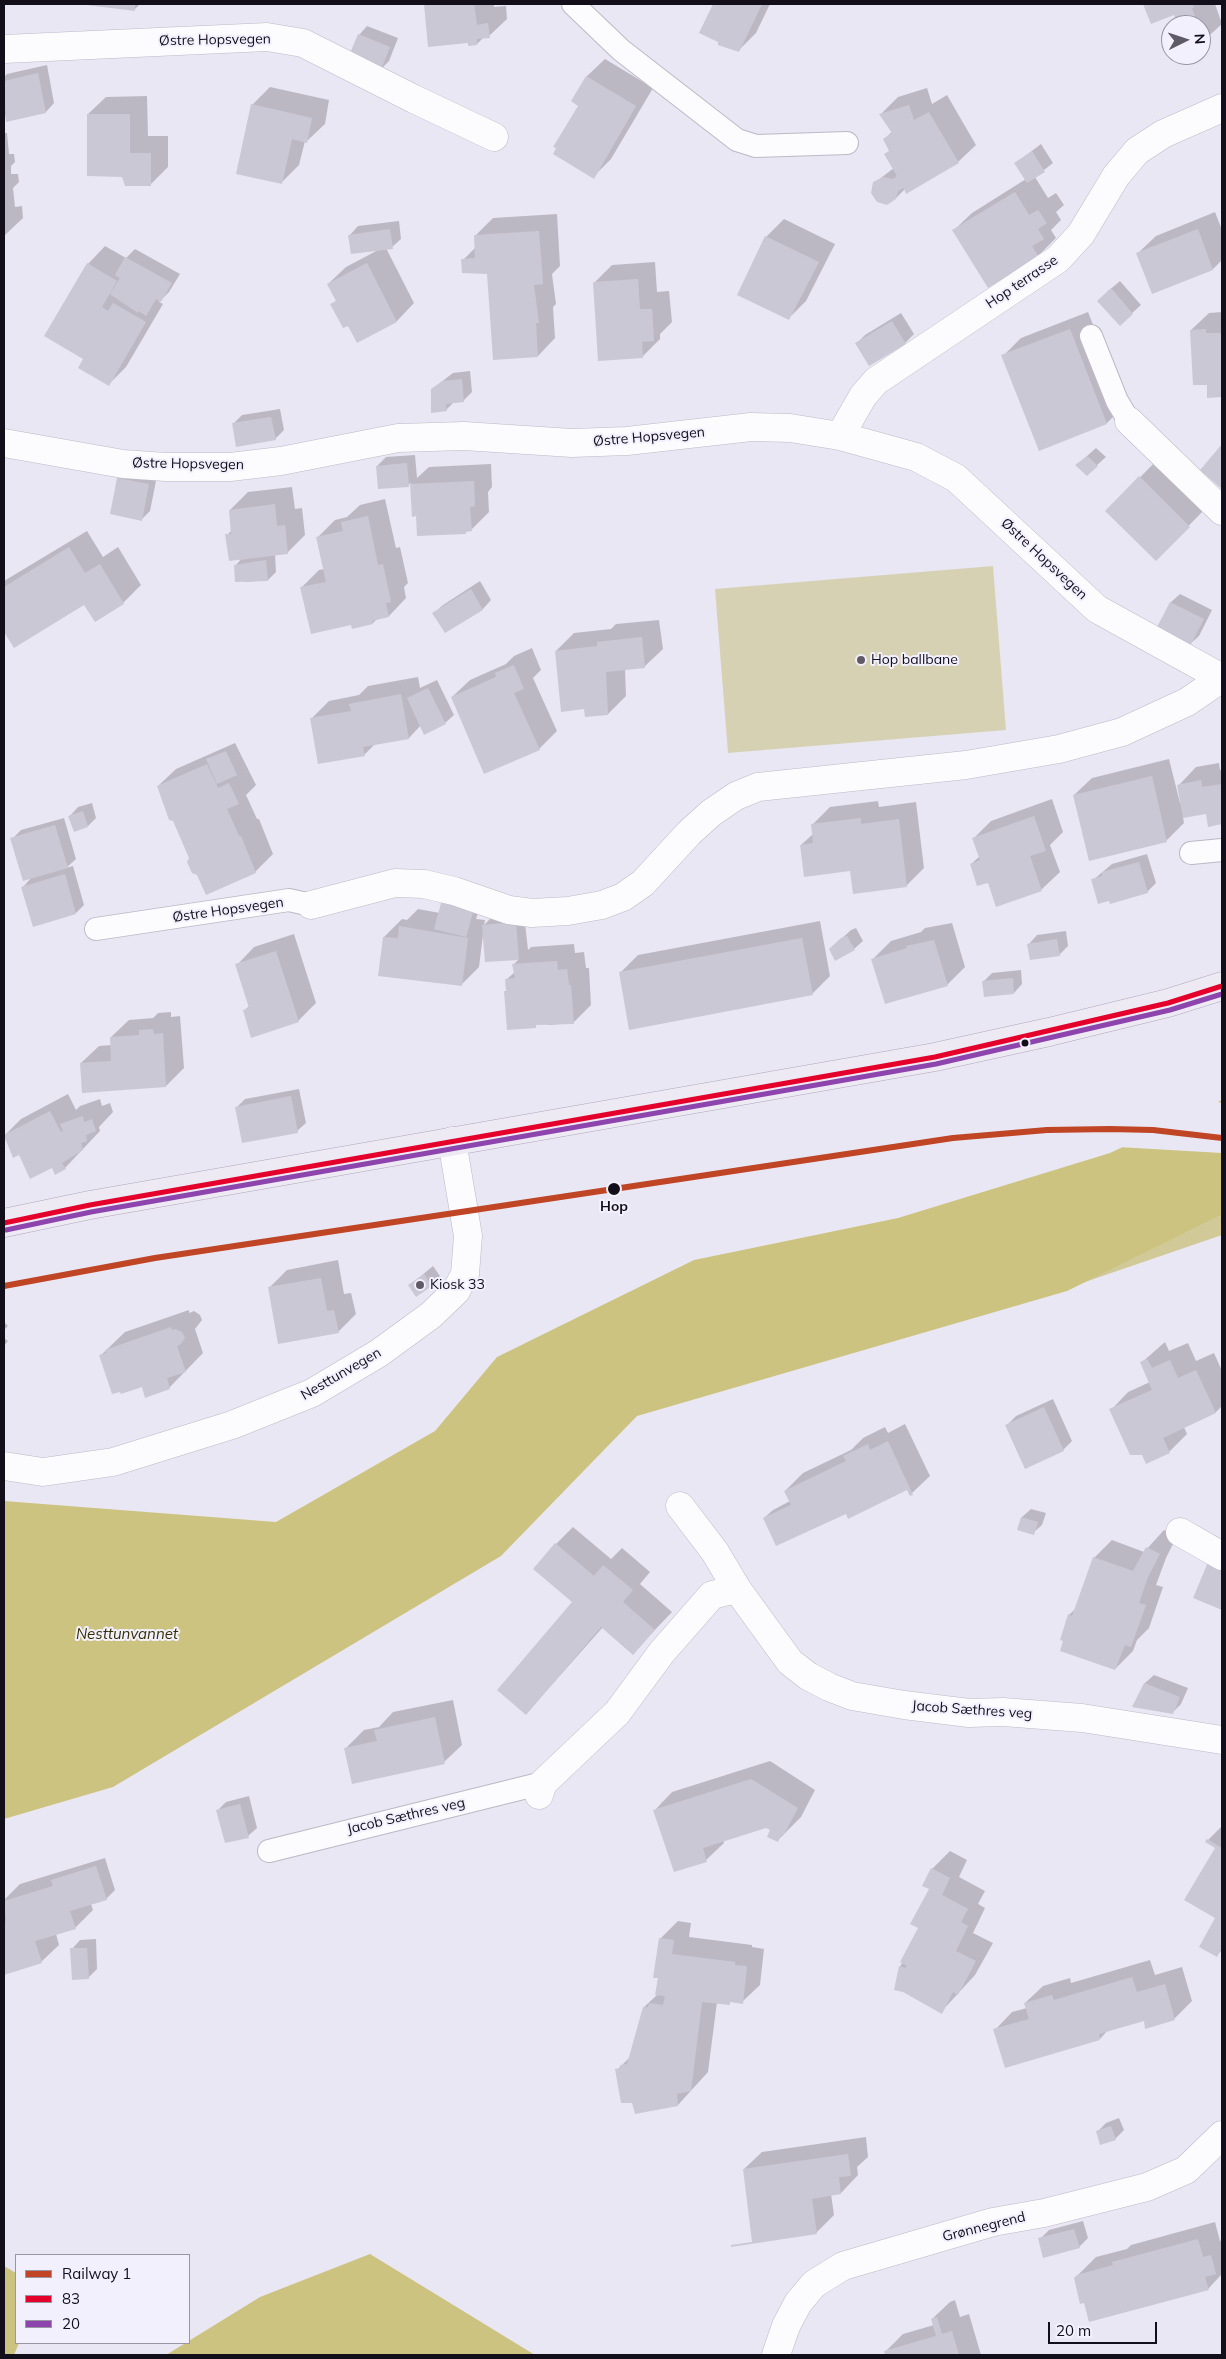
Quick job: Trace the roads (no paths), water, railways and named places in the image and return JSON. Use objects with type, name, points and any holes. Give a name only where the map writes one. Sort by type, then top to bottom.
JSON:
[{"type":"main road","points":[[4,1223],[90,1205],[935,1057],[1067,1028],[1168,1003],[1222,986]]},
{"type":"street","name":"Østre Hopsvegen","points":[[4,49],[267,37],[303,43],[414,100],[494,137]]},
{"type":"street","name":"Hop terrasse","points":[[840,436],[863,396],[876,381],[1058,259],[1081,234],[1116,176],[1137,151],[1163,134],[1222,108]]},
{"type":"street","points":[[1129,422],[1222,512]]},
{"type":"street","name":"Østre Hopsvegen","points":[[4,443],[123,464],[166,467],[230,467],[281,461],[398,438],[464,436],[572,443],[626,440],[751,427],[790,428],[840,436],[916,458],[956,478],[1097,608],[1222,678],[1187,702],[1122,732],[1059,749],[966,764],[758,787],[736,796],[710,813],[643,883],[623,897],[602,905],[568,911],[532,913],[509,910],[454,891],[424,884],[395,883],[311,905]]},
{"type":"street","name":"Nesttunvegen","points":[[4,1466],[43,1472],[113,1462],[232,1425],[312,1393],[379,1353],[431,1315],[456,1291],[465,1274],[468,1236],[452,1141]]},
{"type":"street","name":"Jacob Sæthres veg","points":[[680,1506],[715,1552],[737,1589],[790,1662],[811,1678],[852,1696],[969,1713],[1003,1712],[1082,1718],[1222,1740]]},
{"type":"street","points":[[1180,1532],[1222,1556]]},
{"type":"street","name":"Jacob Sæthres veg","points":[[541,1789],[617,1712],[662,1652],[712,1594],[737,1589]]},
{"type":"street","name":"Grønnegrend","points":[[776,2355],[786,2326],[798,2303],[814,2284],[843,2266],[993,2222],[1044,2213],[1147,2187],[1186,2170],[1222,2135]]},
{"type":"lane","points":[[572,4],[621,50],[689,105],[737,140],[756,146],[847,143]]},
{"type":"lane","points":[[1091,336],[1117,401],[1129,422]]},
{"type":"lane","points":[[1191,853],[1222,850]]},
{"type":"lane","name":"Østre Hopsvegen","points":[[96,929],[290,900],[311,905]]},
{"type":"lane","name":"Jacob Sæthres veg","points":[[269,1851],[541,1789]]},
{"type":"water","name":"Nesttunvannet","points":[[1222,1100],[1222,1215],[1067,1291],[637,1416],[501,1556],[113,1787],[4,1819],[4,1501],[276,1522],[435,1431],[497,1357],[694,1260],[898,1218],[1110,1153]]},
{"type":"water","points":[[370,2254],[535,2355],[166,2355],[184,2344],[190,2344],[190,2340],[260,2297]]},
{"type":"water","points":[[4,2266],[15,2272],[15,2344],[19,2344],[14,2355],[4,2355]]},
{"type":"rail line","name":"1","points":[[4,1286],[155,1258],[953,1138],[1047,1130],[1110,1129],[1153,1130],[1222,1138]]},
{"type":"place","name":"Hop ballbane","points":[[861,660]]},
{"type":"place","name":"Hop","points":[[614,1189]]},
{"type":"place","name":"Kiosk 33","points":[[420,1285]]}]
